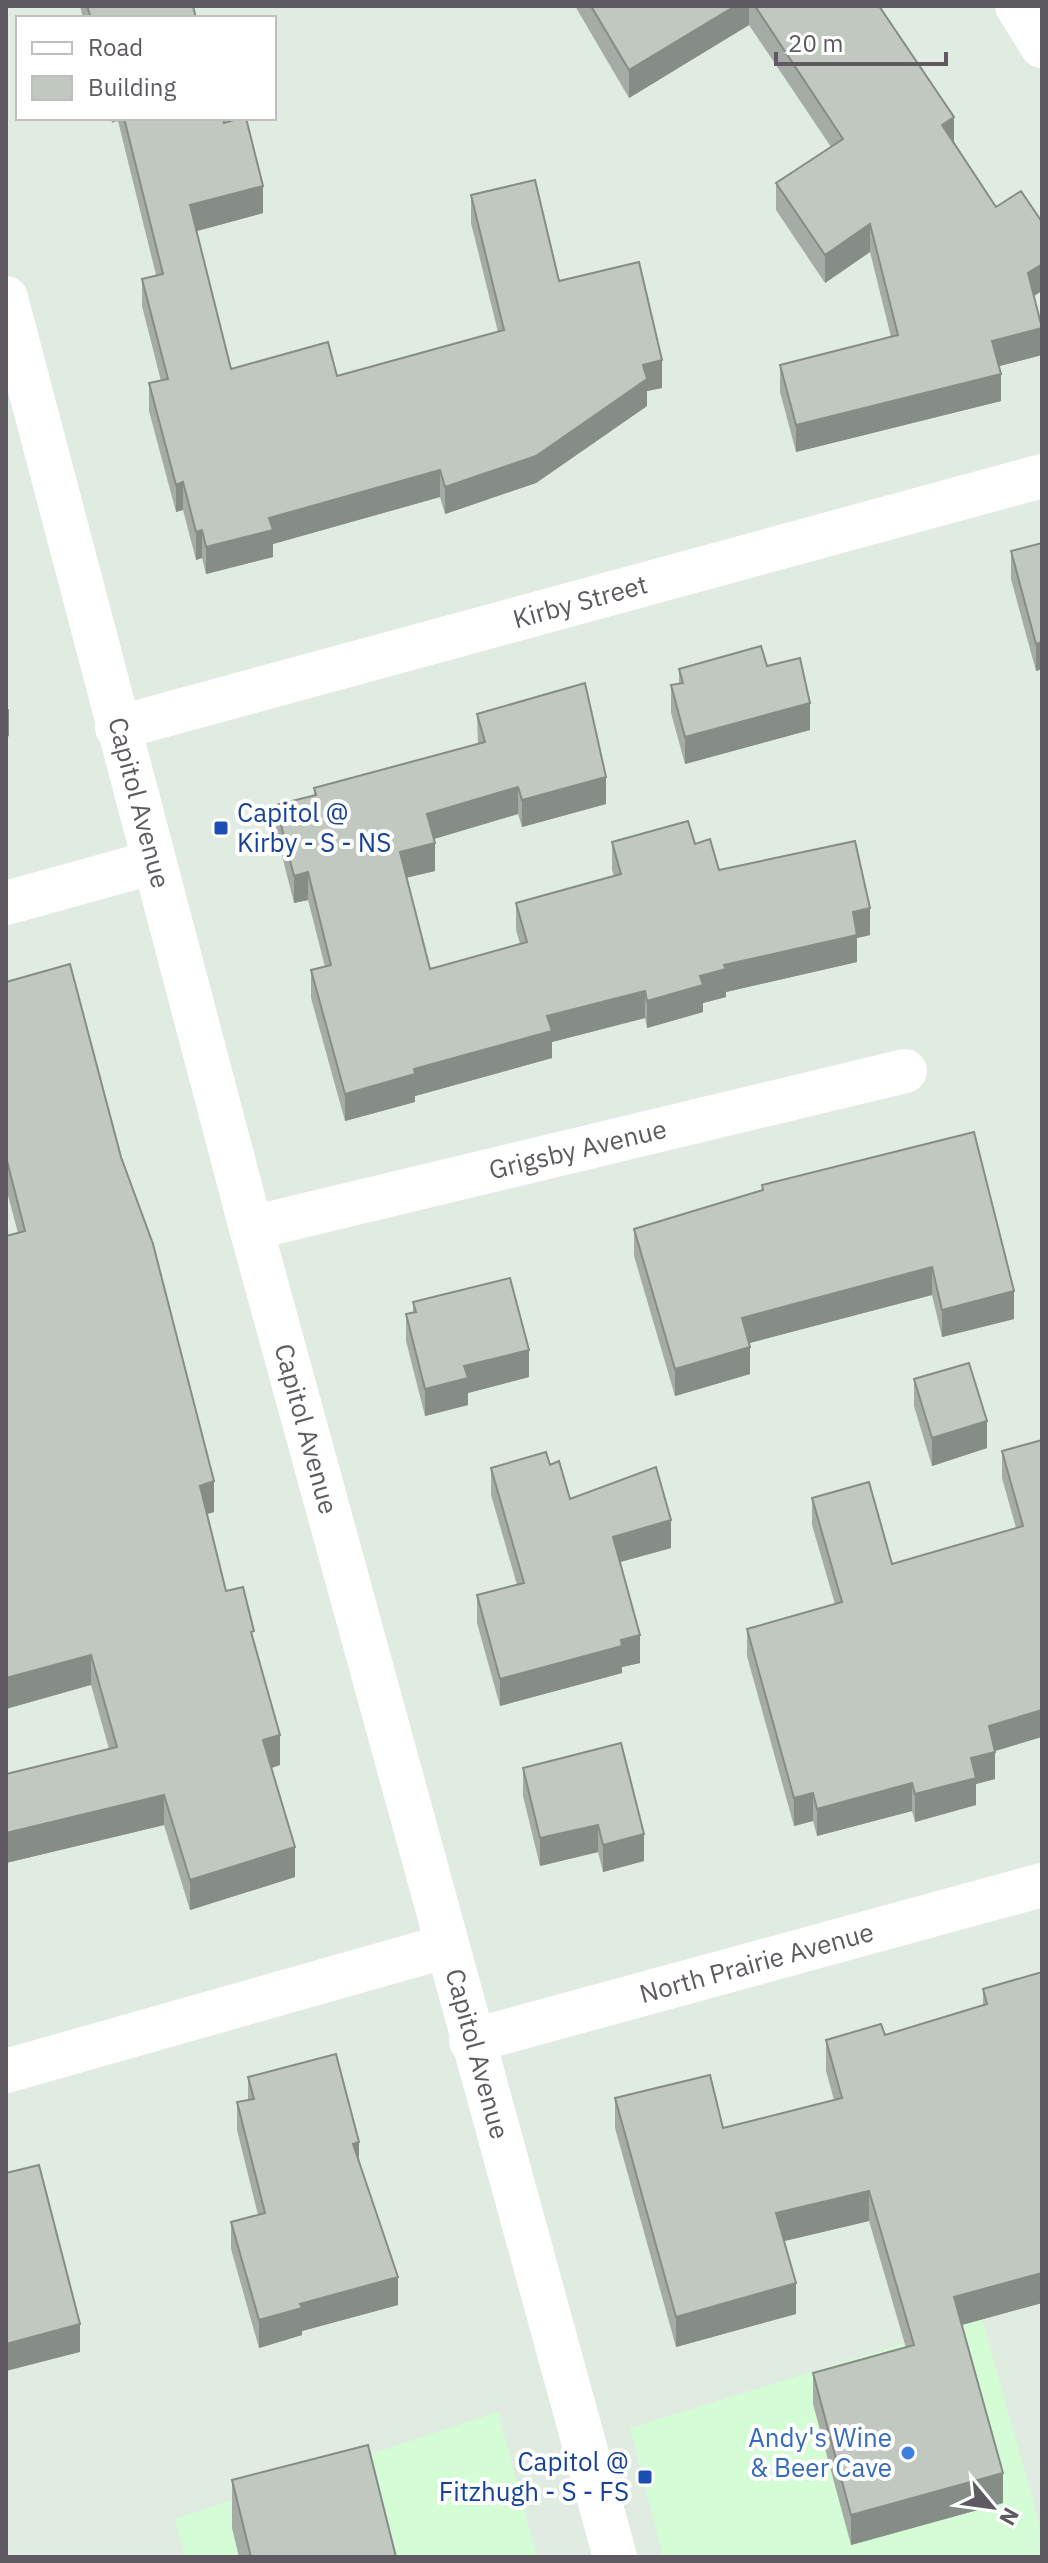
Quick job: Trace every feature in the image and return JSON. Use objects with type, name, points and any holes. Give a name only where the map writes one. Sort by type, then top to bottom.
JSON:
[{"type":"street","points":[[1017,6],[1042,46]]},
{"type":"street","name":"Capitol Avenue","points":[[6,298],[251,1228],[471,2041],[615,2557]]},
{"type":"street","name":"Kirby Street","points":[[117,728],[1042,476]]},
{"type":"street","points":[[6,903],[154,862]]},
{"type":"street","name":"Grigsby Avenue","points":[[251,1228],[905,1071]]},
{"type":"street","name":"North Prairie Avenue","points":[[471,2041],[1042,1885]]},
{"type":"street","points":[[6,2071],[447,1946]]},
{"type":"shaded area","points":[[982,2319],[1042,2533],[1042,2557],[663,2557],[630,2428]]},
{"type":"shaded area","points":[[498,2412],[537,2557],[185,2557],[175,2519]]},
{"type":"building","points":[[87,6],[193,6],[196,16],[90,16]]},
{"type":"building","points":[[591,6],[735,6],[629,70]]},
{"type":"building","points":[[755,6],[879,6],[954,117],[942,125],[996,207],[1021,191],[1042,222],[1042,264],[1028,273],[1042,328],[992,341],[1001,374],[796,425],[780,365],[898,335],[870,224],[825,255],[776,183],[843,139]]},
{"type":"building","points":[[124,120],[223,120],[224,123],[246,120],[263,186],[190,205],[231,369],[328,342],[337,376],[504,330],[471,195],[535,180],[559,281],[639,262],[662,360],[643,365],[647,379],[536,456],[445,487],[440,470],[269,518],[273,530],[206,547],[202,530],[196,532],[183,482],[176,485],[149,383],[168,379],[142,279],[163,274]]},
{"type":"building","points":[[1042,543],[1042,642],[1036,644],[1011,551]]},
{"type":"building","points":[[761,646],[767,666],[800,658],[810,703],[685,737],[671,685],[683,683],[679,669]]},
{"type":"building","points":[[585,683],[606,777],[522,800],[518,787],[427,814],[435,843],[400,852],[430,969],[527,942],[516,903],[621,874],[612,842],[688,821],[695,844],[710,839],[719,870],[855,841],[870,908],[853,912],[857,935],[724,965],[726,969],[700,976],[703,985],[647,1001],[645,991],[547,1016],[552,1031],[414,1069],[415,1074],[345,1094],[311,970],[331,965],[308,872],[294,876],[276,805],[316,795],[314,788],[485,742],[477,714]]},
{"type":"building","points":[[70,964],[121,1157],[153,1244],[214,1481],[200,1486],[226,1591],[243,1587],[254,1631],[251,1632],[280,1735],[263,1740],[295,1847],[190,1880],[164,1795],[6,1833],[6,1774],[117,1747],[91,1655],[6,1678],[6,1236],[25,1231],[6,1157],[6,982]]},
{"type":"building","points":[[974,1132],[1014,1291],[942,1310],[932,1267],[742,1318],[750,1347],[675,1369],[634,1229],[763,1190],[762,1185]]},
{"type":"building","points":[[510,1278],[529,1350],[464,1366],[468,1378],[425,1389],[406,1314],[416,1312],[413,1302]]},
{"type":"building","points":[[969,1363],[987,1421],[932,1438],[914,1379]]},
{"type":"building","points":[[1042,1440],[1042,1710],[989,1726],[995,1752],[971,1758],[976,1778],[915,1794],[912,1783],[817,1809],[813,1793],[794,1798],[747,1629],[842,1602],[812,1498],[869,1482],[892,1564],[1023,1526],[1002,1451]]},
{"type":"building","points":[[546,1452],[550,1465],[559,1461],[570,1499],[656,1467],[671,1520],[613,1537],[640,1635],[621,1640],[622,1646],[500,1679],[477,1595],[524,1583],[491,1468]]},
{"type":"building","points":[[621,1743],[644,1834],[603,1845],[598,1825],[540,1838],[523,1768]]},
{"type":"building","points":[[1042,1972],[1042,2273],[954,2297],[1003,2473],[851,2515],[813,2373],[914,2345],[869,2191],[776,2213],[796,2283],[676,2317],[615,2098],[710,2075],[723,2128],[842,2098],[826,2040],[881,2024],[885,2035],[987,2004],[983,1989]]},
{"type":"building","points":[[336,2054],[359,2142],[353,2144],[398,2277],[300,2304],[302,2308],[259,2320],[231,2222],[265,2213],[237,2102],[254,2099],[248,2077]]},
{"type":"building","points":[[39,2165],[80,2324],[6,2344],[6,2173]]},
{"type":"building","points":[[368,2445],[396,2557],[251,2557],[232,2480]]},
{"type":"place","name":"Capitol @ Kirby - S - NS","points":[[221,828]]},
{"type":"place","name":"Andy's Wine & Beer Cave","points":[[908,2453]]},
{"type":"place","name":"Capitol @ Fitzhugh - S - FS","points":[[645,2477]]}]
